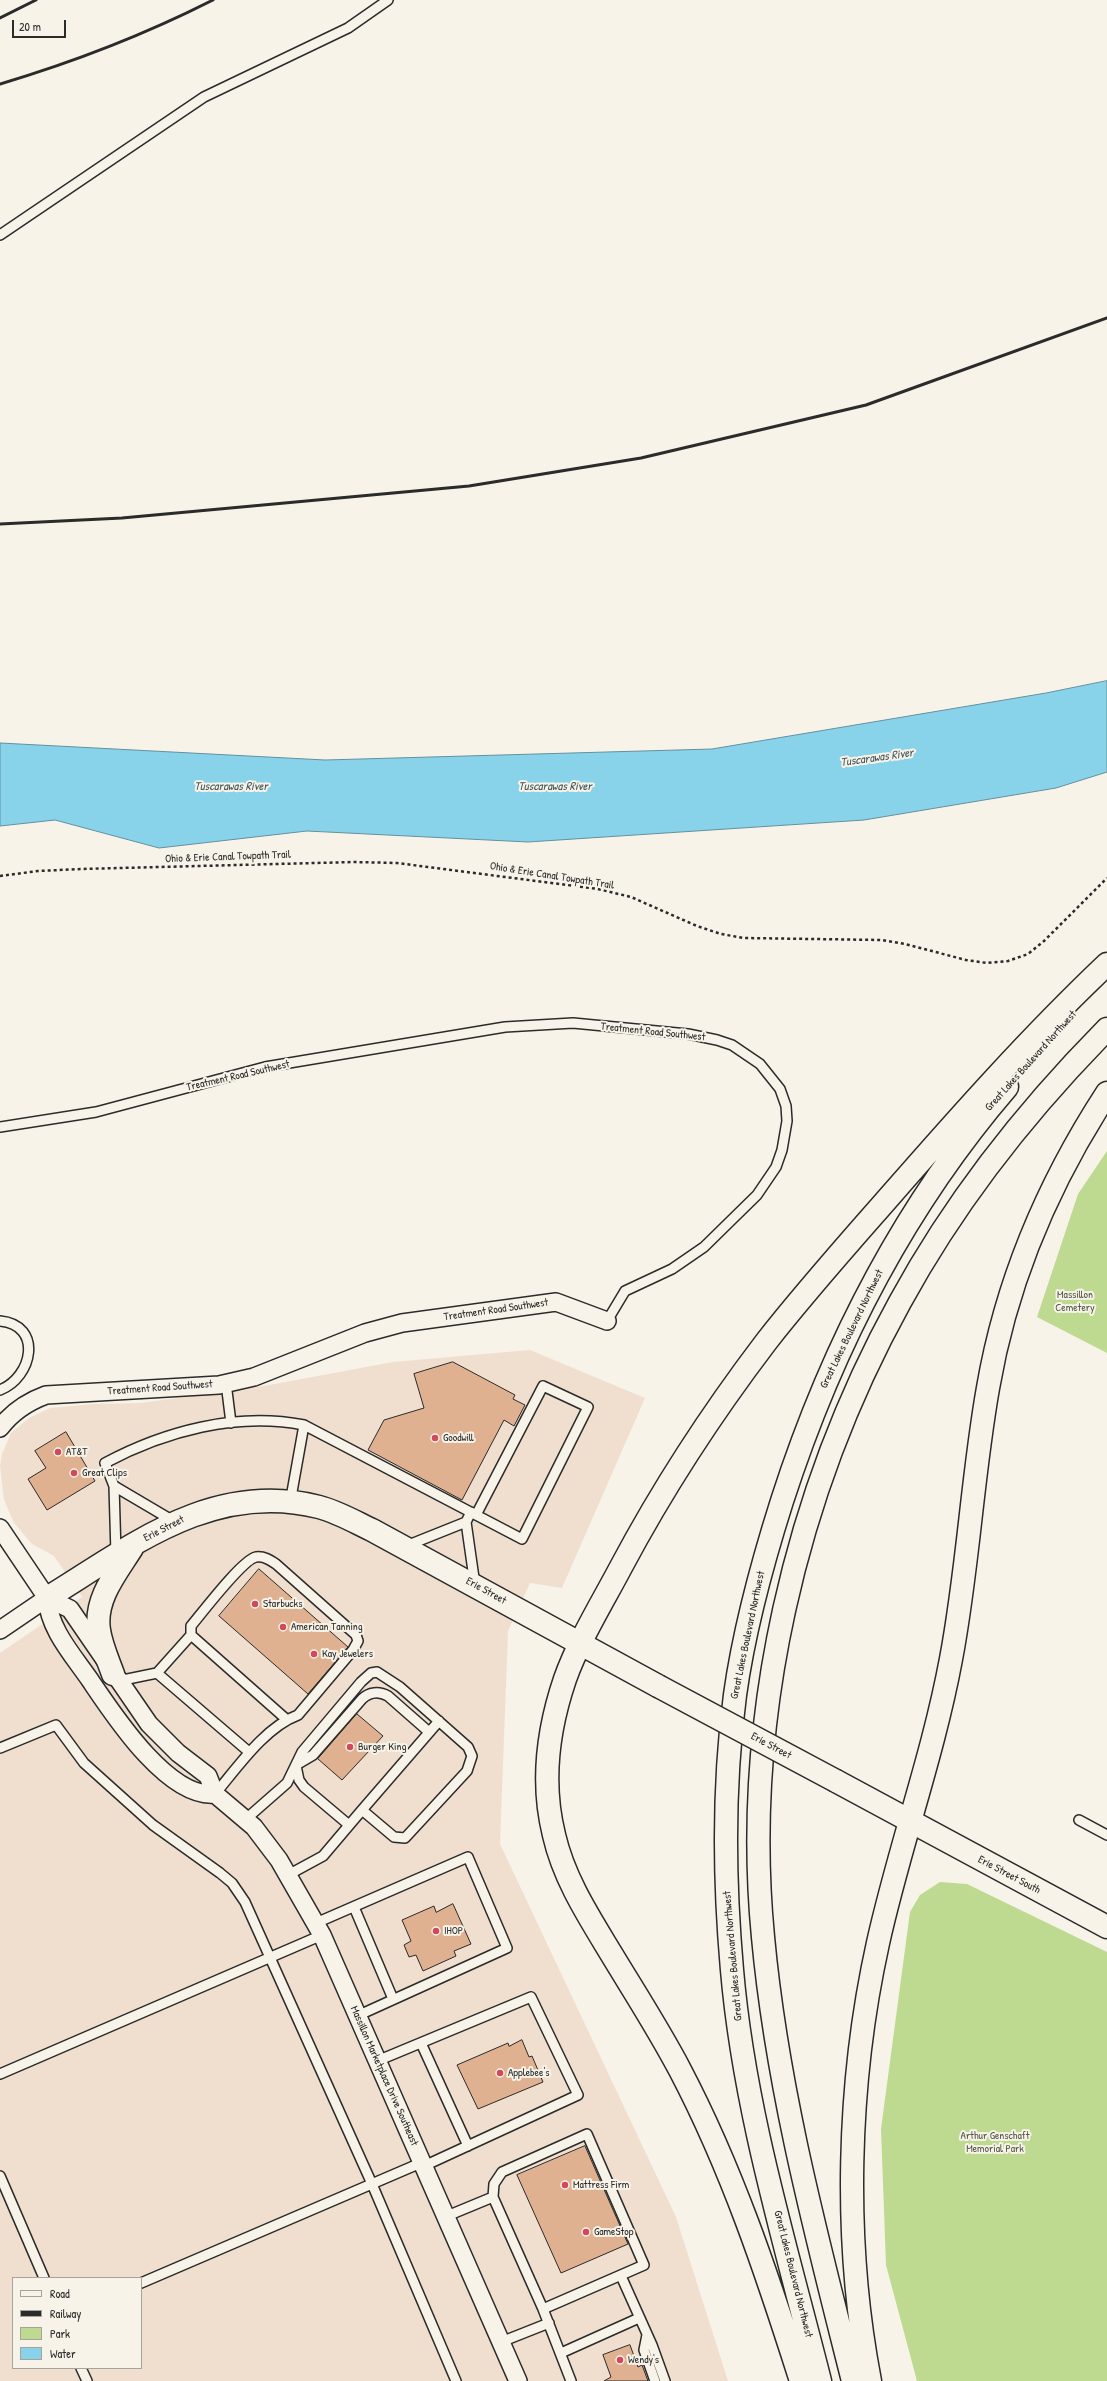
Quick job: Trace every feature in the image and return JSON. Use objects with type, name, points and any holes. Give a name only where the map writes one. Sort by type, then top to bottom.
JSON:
[{"type":"main road","points":[[801,2381],[754,2239],[703,2116],[652,2021],[577,1895],[556,1846],[548,1807],[548,1753],[558,1701],[566,1675],[580,1644],[639,1533],[698,1437],[767,1341],[846,1247],[1009,1062],[1061,1008],[1107,964]]},
{"type":"main road","name":"Great Lakes Boulevard Northwest","points":[[820,2381],[770,2185],[752,2103],[741,2040],[732,1971],[726,1851],[730,1747],[735,1693],[755,1594],[804,1432],[828,1374],[865,1298],[890,1252],[926,1195],[977,1122],[1052,1034],[1107,981]]},
{"type":"main road","points":[[853,2381],[789,2117],[777,2051],[766,1962],[759,1879],[760,1775],[774,1663],[798,1557],[830,1455],[848,1406],[901,1300],[980,1176],[1018,1128],[1107,1029]]},
{"type":"main road","points":[[870,2381],[861,2330],[856,2284],[853,2186],[855,2121],[866,2010],[878,1943],[936,1731],[957,1627],[988,1388],[999,1336],[1017,1278],[1038,1222],[1073,1149],[1107,1093]]},
{"type":"main road","name":"Erie Street","points":[[47,1598],[135,1544],[175,1522],[200,1512],[227,1505],[260,1502],[309,1505],[334,1512],[405,1547],[580,1644],[911,1822]]},
{"type":"main road","points":[[116,1677],[100,1635],[99,1610],[107,1588],[135,1544]]},
{"type":"main road","name":"Erie Street South","points":[[911,1822],[1107,1927]]},
{"type":"street","name":"Treatment Road Southwest","points":[[0,1428],[18,1410],[31,1401],[46,1396],[185,1388],[226,1383],[254,1377],[365,1332],[402,1323],[556,1302],[608,1321]]},
{"type":"street","points":[[0,1528],[47,1598],[50,1616],[56,1630],[129,1737],[160,1768],[190,1789],[203,1795],[215,1794]]},
{"type":"street","points":[[0,1630],[47,1598]]},
{"type":"street","name":"Massillon Marketplace Drive Southeast","points":[[47,1598],[70,1609],[116,1677],[158,1734],[208,1776],[215,1794],[246,1819],[265,1840],[288,1875],[319,1929],[518,2381]]},
{"type":"lane","points":[[0,235],[204,97],[348,28],[388,0]]},
{"type":"lane","name":"Treatment Road Southwest","points":[[0,1126],[96,1112],[265,1067],[505,1027],[573,1023],[688,1034],[717,1040],[732,1045],[760,1064],[780,1089],[786,1106],[787,1121],[782,1150],[776,1167],[756,1195],[704,1247],[672,1269],[625,1290],[608,1321]]},
{"type":"lane","points":[[0,1321],[9,1323],[20,1330],[27,1340],[29,1351],[28,1364],[21,1376],[13,1384],[0,1390]]},
{"type":"lane","points":[[226,1383],[232,1423]]},
{"type":"lane","points":[[116,1555],[114,1486],[105,1464],[135,1447],[161,1438],[206,1426],[254,1420],[280,1420],[304,1425],[474,1513],[522,1539],[588,1408],[543,1386],[474,1513],[466,1522],[405,1547]]},
{"type":"lane","points":[[290,1503],[304,1425]]},
{"type":"lane","points":[[114,1486],[175,1522]]},
{"type":"lane","points":[[466,1522],[475,1585]]},
{"type":"lane","points":[[116,1677],[157,1673],[191,1635],[191,1626],[244,1565],[257,1557],[266,1558],[276,1564],[356,1636],[357,1645],[298,1715],[286,1719],[249,1752],[215,1794]]},
{"type":"lane","points":[[191,1635],[286,1719]]},
{"type":"lane","points":[[246,1819],[287,1784],[302,1752],[356,1687],[374,1672],[385,1675],[439,1721],[470,1750],[472,1759],[467,1771],[405,1838],[394,1837],[362,1810]]},
{"type":"lane","points":[[157,1673],[249,1752]]},
{"type":"lane","points":[[296,1765],[313,1755],[362,1700],[371,1694],[380,1693],[388,1696],[429,1732]]},
{"type":"lane","points":[[288,1875],[323,1856],[439,1721]]},
{"type":"lane","points":[[0,1748],[56,1725],[78,1757],[125,1800],[153,1824],[232,1883],[245,1902],[372,2184],[456,2381]]},
{"type":"lane","points":[[296,1765],[299,1780],[304,1787],[349,1825]]},
{"type":"lane","points":[[1079,1820],[1107,1835]]},
{"type":"lane","points":[[0,2074],[270,1958],[354,1907],[468,1857],[507,1948],[357,2016]]},
{"type":"lane","points":[[354,1907],[393,2000]]},
{"type":"lane","points":[[142,2283],[372,2184],[468,2146],[578,2095],[531,1997],[377,2061]]},
{"type":"lane","points":[[421,2043],[468,2146]]},
{"type":"lane","points":[[543,2309],[644,2265],[587,2134],[502,2172],[494,2184],[493,2197],[543,2309],[571,2381]]},
{"type":"lane","points":[[0,2176],[44,2277]]},
{"type":"lane","points":[[446,2216],[493,2197]]},
{"type":"lane","points":[[621,2276],[665,2381]]},
{"type":"lane","points":[[561,2353],[639,2318]]},
{"type":"lane","points":[[501,2342],[548,2322]]},
{"type":"lane","points":[[647,2335],[644,2350],[655,2381]]},
{"type":"lane","points":[[81,2369],[87,2381]]},
{"type":"path","name":"Ohio & Erie Canal Towpath Trail","points":[[0,876],[38,871],[81,869],[354,862],[398,863],[598,888],[631,898],[697,926],[721,934],[744,938],[882,940],[905,944],[966,960],[987,963],[1008,961],[1028,954],[1107,878]]},
{"type":"shaded area","points":[[530,1350],[645,1398],[562,1588],[530,1583],[508,1631],[500,1844],[676,2217],[728,2381],[0,2381],[0,1653],[82,1597],[54,1556],[32,1544],[14,1523],[4,1500],[0,1466],[2,1454],[11,1433],[29,1418],[50,1408],[94,1404],[141,1403],[264,1386],[393,1362]]},
{"type":"green space","name":"Massillon Cemetery","points":[[1107,1151],[1107,1353],[1037,1317],[1078,1194]]},
{"type":"green space","name":"Arthur Genschaft Memorial Park","points":[[940,1882],[967,1884],[1107,1952],[1107,2381],[917,2381],[886,2265],[881,2129],[910,1912],[920,1895]]},
{"type":"water","name":"Tuscarawas River","points":[[1107,681],[1107,772],[1056,788],[864,820],[528,842],[307,831],[159,848],[55,820],[0,826],[0,743],[325,760],[712,749],[1046,693]]},
{"type":"building","name":"Goodwill","points":[[453,1362],[515,1395],[513,1399],[525,1405],[514,1426],[504,1420],[462,1500],[368,1450],[384,1420],[424,1408],[414,1374]]},
{"type":"building","points":[[66,1432],[95,1481],[47,1510],[28,1479],[46,1468],[35,1451]]},
{"type":"building","points":[[259,1569],[348,1647],[308,1694],[219,1616]]},
{"type":"building","name":"Burger King","points":[[357,1714],[383,1736],[342,1780],[318,1759]]},
{"type":"building","name":"IHOP","points":[[453,1904],[471,1944],[454,1951],[456,1956],[423,1971],[416,1955],[409,1957],[404,1945],[411,1941],[402,1920],[434,1906],[436,1912]]},
{"type":"building","name":"Applebee's","points":[[522,2040],[529,2057],[532,2056],[543,2082],[478,2109],[457,2065],[508,2043],[509,2046]]},
{"type":"building","points":[[585,2146],[628,2244],[561,2273],[517,2175]]},
{"type":"building","name":"Wendy's","points":[[630,2345],[638,2367],[642,2365],[648,2381],[604,2381],[611,2377],[603,2355]]},
{"type":"railway","points":[[0,18],[36,0]]},
{"type":"railway","points":[[0,84],[55,67],[108,47],[161,25],[213,0]]},
{"type":"railway","points":[[0,524],[122,518],[469,486],[641,458],[866,405],[1107,318]]},
{"type":"place","name":"Goodwill","points":[[435,1438]]},
{"type":"place","name":"AT&T","points":[[58,1452]]},
{"type":"place","name":"Great Clips","points":[[74,1473]]},
{"type":"place","name":"Starbucks","points":[[255,1604]]},
{"type":"place","name":"American Tanning","points":[[283,1627]]},
{"type":"place","name":"Kay Jewelers","points":[[314,1654]]},
{"type":"place","name":"Burger King","points":[[350,1747]]},
{"type":"place","name":"IHOP","points":[[436,1931]]},
{"type":"place","name":"Applebee's","points":[[500,2073]]},
{"type":"place","name":"Mattress Firm","points":[[565,2185]]},
{"type":"place","name":"GameStop","points":[[586,2232]]},
{"type":"place","name":"Wendy's","points":[[620,2360]]}]
